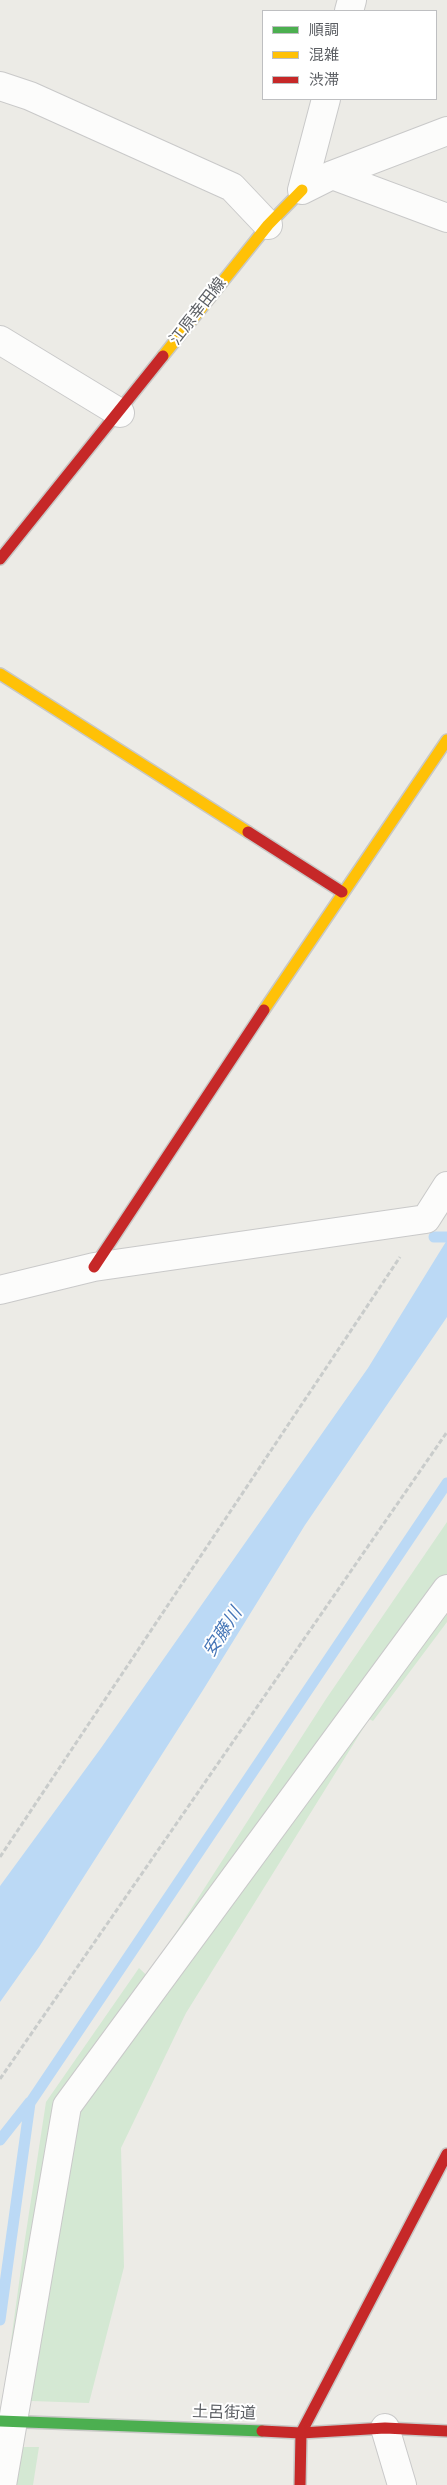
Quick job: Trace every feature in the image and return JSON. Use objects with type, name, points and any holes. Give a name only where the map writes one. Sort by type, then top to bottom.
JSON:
[{"type":"street","points":[[0,86],[30,96],[232,188],[268,225]]},
{"type":"street","points":[[302,190],[326,100]]},
{"type":"street","name":"江原幸田線","points":[[0,558],[120,413],[268,225],[302,190],[332,175],[447,131]]},
{"type":"street","points":[[332,175],[447,218]]},
{"type":"street","points":[[0,340],[120,413]]},
{"type":"street","points":[[0,674],[342,892]]},
{"type":"street","points":[[94,1267],[342,892],[447,740]]},
{"type":"street","points":[[0,1290],[94,1267],[426,1219],[447,1186]]},
{"type":"street","points":[[2,2485],[67,2106],[447,1589]]},
{"type":"street","points":[[300,2485],[301,2433],[447,2154]]},
{"type":"street","name":"土呂街道","points":[[0,2421],[301,2433],[385,2428],[447,2431]]},
{"type":"street","points":[[385,2428],[402,2485]]},
{"type":"path","points":[[0,1857],[426,1219]]},
{"type":"path","points":[[0,2080],[447,1432]]},
{"type":"green space","points":[[447,1522],[447,1622],[373,1721],[369,1719],[186,2013],[121,2148],[124,2267],[89,2403],[3,2400],[46,2102],[139,1968],[162,1990],[148,1976],[326,1699]]},
{"type":"green space","points":[[0,2447],[39,2447],[33,2485],[0,2485]]},
{"type":"water","name":"安藤川","points":[[447,1240],[447,1317],[305,1525],[203,1690],[39,1947],[0,2002],[0,1886],[101,1748],[368,1368]]},
{"type":"waterway","points":[[434,1237],[447,1237]]},
{"type":"waterway","points":[[0,2320],[30,2103],[447,1483]]},
{"type":"waterway","points":[[0,2140],[30,2102]]},
{"type":"traffic: fast","points":[[0,2421],[262,2431]]},
{"type":"traffic: slow","points":[[163,356],[268,225],[302,190]]},
{"type":"traffic: slow","points":[[0,674],[248,832]]},
{"type":"traffic: slow","points":[[264,1010],[447,740]]},
{"type":"traffic: jam","points":[[0,559],[163,356]]},
{"type":"traffic: jam","points":[[248,832],[342,892]]},
{"type":"traffic: jam","points":[[94,1267],[264,1010]]},
{"type":"traffic: jam","points":[[300,2485],[301,2433],[447,2154]]},
{"type":"traffic: jam","points":[[262,2431],[301,2433],[385,2428],[447,2431]]}]
